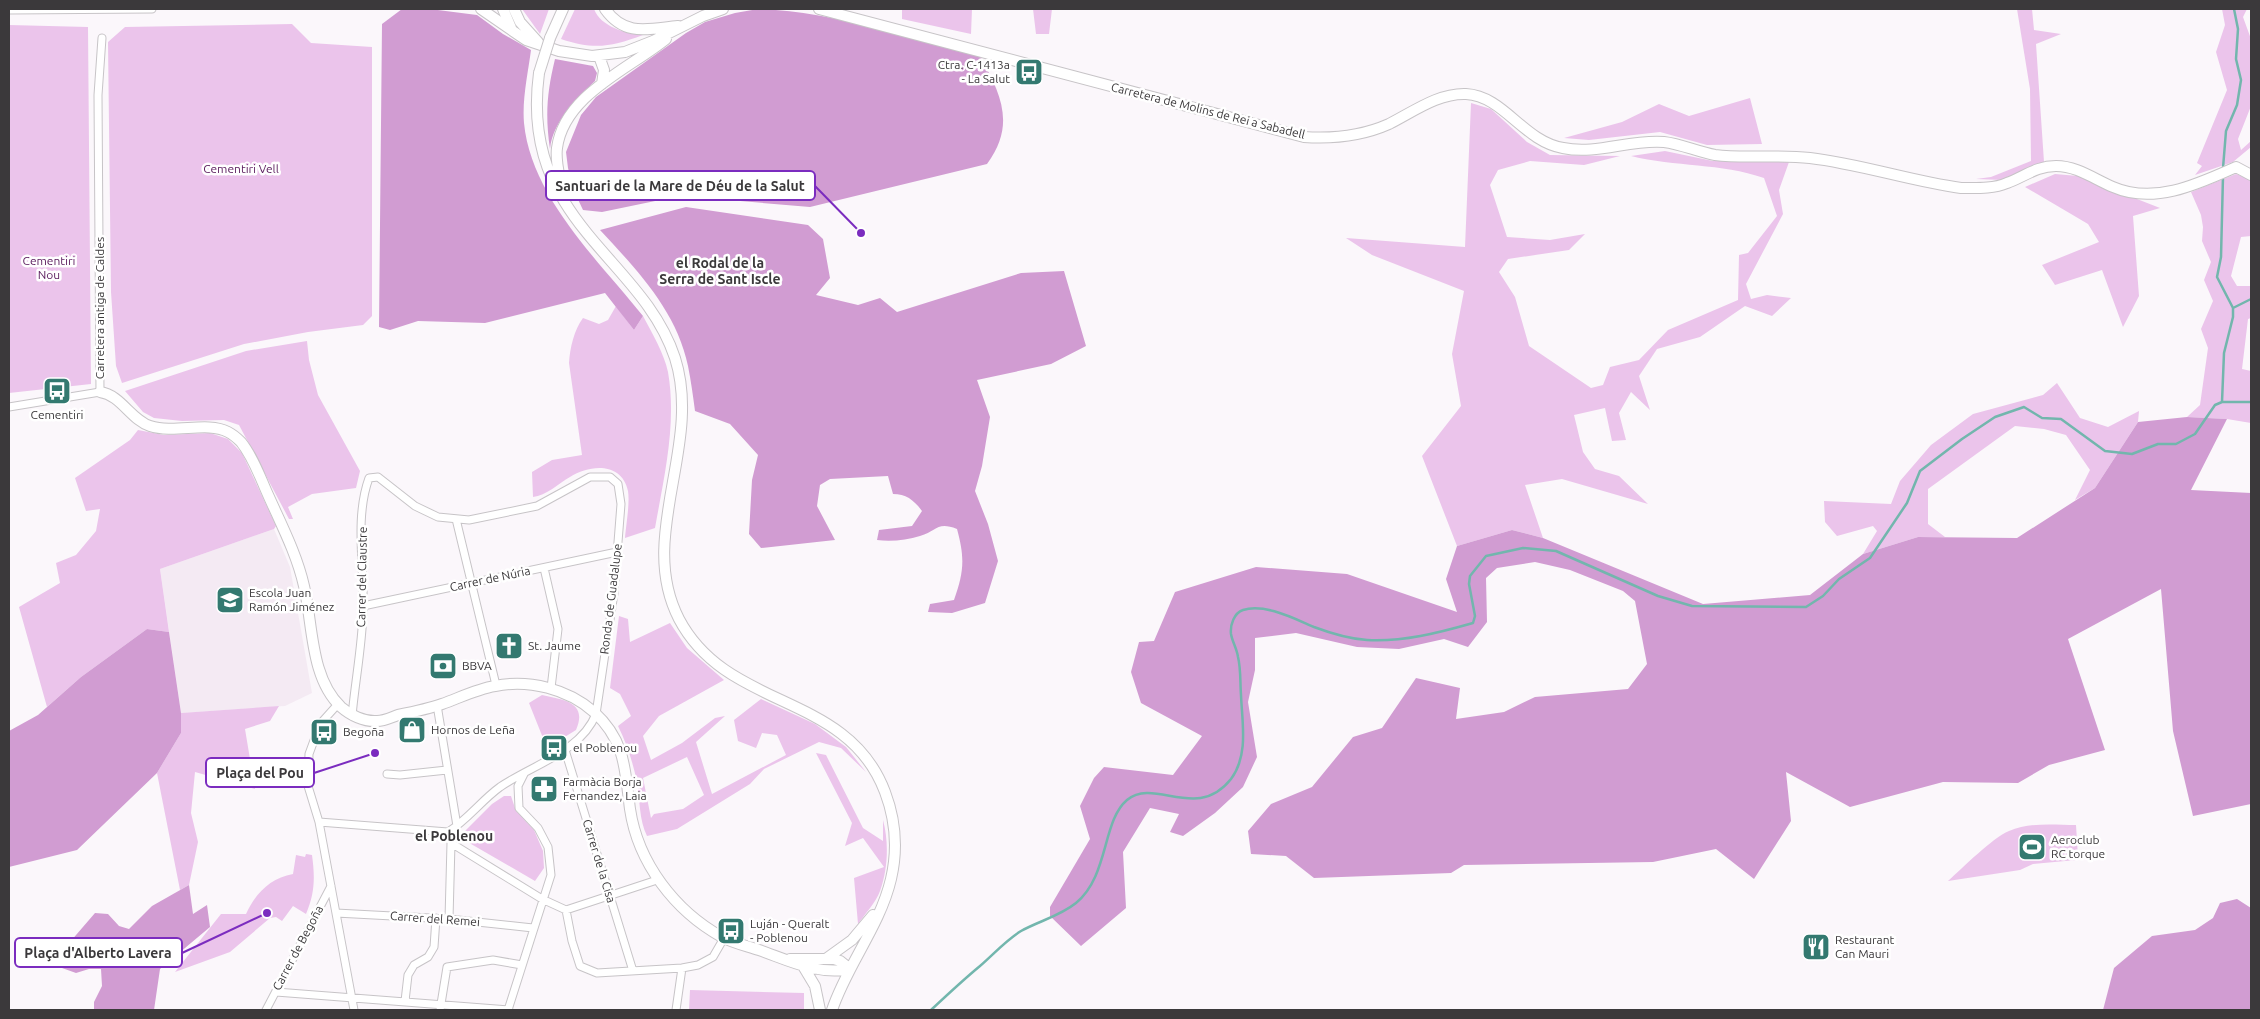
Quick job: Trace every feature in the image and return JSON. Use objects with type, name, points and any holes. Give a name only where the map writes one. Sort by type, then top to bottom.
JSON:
[{"type":"main road","points":[[481,9],[516,27],[540,44],[573,54],[599,56],[625,52],[723,9]]},
{"type":"main road","points":[[503,9],[516,27]]},
{"type":"main road","points":[[512,9],[516,27]]},
{"type":"main road","points":[[563,9],[550,38],[539,73],[537,109],[540,139],[548,167],[564,201],[649,306],[664,331],[676,361],[682,396],[682,427],[664,535],[663,554],[668,590],[679,619],[696,644],[717,665],[744,683],[832,726],[852,742],[867,760],[882,786],[893,819],[895,856],[885,899],[832,1010]]},
{"type":"main road","points":[[604,9],[617,23],[632,29],[643,30],[682,26]]},
{"type":"main road","name":"Carretera de Molins de Rei a Sabadell","points":[[819,9],[1304,137],[1324,138],[1360,134],[1381,128],[1438,100],[1466,94],[1489,100],[1540,140],[1557,147],[1573,150],[1596,150],[1665,142],[1725,156],[1773,155],[1817,158],[1962,188],[1985,188],[2006,184],[2030,170],[2056,166],[2078,170],[2114,188],[2136,194],[2164,194],[2236,167],[2251,175]]},
{"type":"main road","points":[[564,201],[557,163],[558,142],[574,111],[602,84],[656,47],[682,26]]},
{"type":"main road","points":[[599,56],[604,70],[602,84]]},
{"type":"main road","name":"Carretera antiga de Caldes","points":[[100,392],[111,395],[136,418],[149,426],[169,429],[214,428],[228,432],[241,442],[255,466],[298,562],[305,588],[312,646],[325,683],[338,704],[352,716]]},
{"type":"main road","points":[[352,716],[376,721],[438,705],[496,685],[515,684],[551,688],[578,700],[596,714],[616,739],[625,764],[630,813],[645,859],[658,880],[691,915],[724,938],[804,966],[825,972],[850,970]]},
{"type":"main road","points":[[827,958],[860,932],[885,899]]},
{"type":"main road","points":[[787,959],[827,958],[840,960],[850,970]]},
{"type":"main road","points":[[804,966],[815,986],[820,1010]]},
{"type":"street","points":[[9,10],[152,9]]},
{"type":"street","name":"Carretera antiga de Caldes","points":[[100,392],[98,95],[102,38]]},
{"type":"street","points":[[9,407],[100,392]]},
{"type":"street","name":"Carrer del Claustre","points":[[352,716],[363,606],[362,514],[365,489],[370,478],[378,477],[415,506],[438,517],[456,519]]},
{"type":"street","name":"Ronda de Guadalupe","points":[[456,519],[469,520],[537,506],[590,477],[610,477],[618,484],[621,504],[614,593],[596,714]]},
{"type":"street","points":[[456,519],[496,685]]},
{"type":"street","name":"Carrer de Núria","points":[[363,606],[617,552]]},
{"type":"street","points":[[544,568],[558,629],[551,688]]},
{"type":"street","name":"Carrer de Begoña","points":[[338,704],[320,724],[309,754],[308,786],[319,822],[354,1010]]},
{"type":"street","points":[[438,705],[457,826]]},
{"type":"street","points":[[319,822],[448,832],[500,788],[565,750],[592,723],[596,714]]},
{"type":"street","name":"Carrer de la Cisa","points":[[565,750],[633,971]]},
{"type":"street","points":[[386,774],[400,775],[447,770]]},
{"type":"street","points":[[276,992],[405,1001],[440,1007],[509,1010],[542,898],[551,874],[548,847],[538,828],[519,808],[518,786],[524,774]]},
{"type":"street","points":[[449,919],[451,843],[542,898],[566,910],[658,880]]},
{"type":"street","name":"Carrer de Begoña","points":[[266,1010],[331,886]]},
{"type":"street","points":[[566,910],[572,941],[580,966],[597,973],[682,968],[698,965],[713,957],[724,938]]},
{"type":"street","name":"Carrer del Remei","points":[[336,912],[449,919],[533,928]]},
{"type":"street","points":[[405,1001],[408,975],[414,965],[428,957],[434,947],[436,918]]},
{"type":"street","points":[[440,1007],[447,967],[492,960],[522,965]]},
{"type":"street","points":[[676,1010],[682,968]]},
{"type":"shaded area","points":[[402,9],[430,9],[477,15],[503,34],[531,50],[524,114],[529,150],[539,177],[570,227],[643,316],[634,330],[605,293],[485,323],[418,321],[390,330],[379,327],[382,24]]},
{"type":"shaded area","points":[[758,9],[786,11],[842,20],[980,56],[994,83],[1002,110],[1003,123],[996,150],[987,164],[810,207],[693,197],[660,200],[602,212],[583,210],[574,191],[566,152],[581,115],[596,97],[686,33],[705,22],[735,13]]},
{"type":"shaded area","points":[[555,59],[593,66],[597,73],[595,81],[573,103],[561,120],[552,139],[550,149],[548,104]]},
{"type":"shaded area","points":[[686,207],[808,225],[823,239],[830,278],[816,295],[858,305],[880,298],[897,312],[1021,273],[1064,271],[1086,346],[1051,364],[977,380],[990,417],[982,466],[975,491],[988,524],[998,561],[985,603],[952,613],[928,612],[930,604],[954,600],[960,581],[962,565],[957,529],[941,526],[926,534],[910,539],[877,540],[879,530],[912,526],[922,511],[909,498],[893,494],[888,476],[830,479],[820,485],[817,506],[835,540],[761,548],[749,534],[752,480],[758,455],[730,424],[695,411],[688,366],[683,346],[675,327],[665,309],[641,276],[600,230]]},
{"type":"shaded area","points":[[2187,417],[2227,419],[2191,490],[2251,493],[2251,804],[2193,816],[2173,731],[2161,589],[2068,639],[2105,750],[2049,765],[2018,783],[1943,782],[1850,807],[1786,772],[1791,821],[1754,879],[1716,849],[1653,862],[1464,865],[1451,873],[1314,878],[1286,856],[1251,854],[1248,831],[1271,804],[1312,787],[1353,737],[1382,728],[1416,678],[1460,688],[1456,719],[1504,712],[1535,697],[1628,689],[1647,664],[1635,601],[1623,591],[1570,570],[1535,562],[1497,568],[1486,578],[1487,622],[1468,647],[1444,639],[1399,649],[1357,647],[1296,633],[1255,638],[1255,670],[1248,702],[1257,757],[1243,787],[1215,813],[1183,836],[1170,832],[1179,814],[1150,808],[1123,852],[1126,908],[1081,946],[1050,916],[1050,907],[1090,839],[1080,806],[1094,778],[1104,767],[1173,775],[1202,736],[1141,703],[1131,672],[1139,642],[1154,641],[1175,592],[1256,567],[1347,574],[1457,612],[1446,579],[1457,546],[1512,530],[1543,538],[1703,604],[1810,595],[1863,554],[1918,537],[2017,538],[2095,488],[2138,422]]},
{"type":"shaded area","name":"Escola Juan Ramón Jiménez","points":[[274,529],[290,567],[312,693],[285,706],[181,713],[160,569]]},
{"type":"shaded area","points":[[147,629],[169,632],[181,713],[181,733],[157,773],[77,850],[9,867],[9,731],[38,715],[81,677]]},
{"type":"shaded area","points":[[189,885],[193,914],[207,905],[210,927],[160,969],[154,1010],[94,1010],[94,1002],[102,986],[101,969],[89,969],[76,973],[48,963],[49,940],[70,942],[95,913],[108,914],[119,926],[129,929],[152,906]]},
{"type":"shaded area","points":[[2237,899],[2251,908],[2251,1010],[2103,1010],[2114,968],[2152,936],[2195,930],[2213,918],[2220,903]]},
{"type":"green space","points":[[522,9],[549,9],[540,34]]},
{"type":"green space","points":[[575,9],[594,9],[597,15],[608,25],[621,31],[643,35],[602,46],[583,45],[561,39]]},
{"type":"green space","points":[[902,9],[972,9],[971,34],[902,19]]},
{"type":"green space","points":[[1033,9],[1052,9],[1049,34],[1036,34]]},
{"type":"green space","points":[[2017,9],[2032,9],[2034,30],[2061,34],[2036,44],[2044,162],[2003,180],[1976,179],[1991,177],[2031,161],[2030,89]]},
{"type":"green space","points":[[2222,9],[2247,9],[2243,17],[2251,39],[2251,106],[2238,139],[2241,150],[2251,141],[2251,147],[2233,162],[2195,175],[2202,166],[2197,163],[2227,90],[2216,52],[2225,25]]},
{"type":"green space","name":"Cementiri Vell","points":[[292,24],[311,43],[372,47],[372,316],[363,325],[308,332],[244,344],[122,383],[116,366],[111,292],[108,42],[125,27]]},
{"type":"green space","name":"Cementiri Nou","points":[[9,25],[88,27],[91,384],[9,393]]},
{"type":"green space","points":[[1750,98],[1762,144],[1707,145],[1660,132],[1589,140],[1564,138],[1622,122],[1659,104],[1689,116]]},
{"type":"green space","points":[[1471,103],[1491,109],[1527,142],[1550,155],[1620,156],[1584,165],[1530,161],[1498,170],[1490,185],[1507,237],[1550,240],[1585,234],[1569,250],[1508,259],[1499,272],[1515,297],[1529,346],[1591,388],[1603,385],[1610,367],[1639,360],[1668,330],[1738,300],[1739,255],[1748,253],[1777,216],[1764,178],[1715,167],[1664,162],[1631,156],[1665,151],[1713,161],[1789,162],[1779,190],[1783,214],[1746,284],[1751,299],[1767,295],[1791,298],[1772,316],[1745,306],[1700,337],[1657,349],[1639,376],[1650,410],[1631,392],[1619,413],[1626,440],[1612,441],[1605,408],[1574,415],[1583,452],[1595,469],[1619,476],[1648,504],[1562,479],[1525,485],[1543,538],[1512,530],[1457,546],[1422,456],[1461,406],[1452,354],[1464,291],[1372,255],[1346,238],[1465,247]]},
{"type":"green space","points":[[2055,174],[2078,176],[2160,208],[2133,216],[2139,296],[2123,327],[2102,270],[2055,285],[2042,265],[2099,242],[2088,224],[2025,187]]},
{"type":"green space","points":[[2236,174],[2251,180],[2251,236],[2241,237],[2231,276],[2237,286],[2251,286],[2251,318],[2248,319],[2242,369],[2251,371],[2251,423],[2227,419],[2187,417],[2200,405],[2208,348],[2201,329],[2213,301],[2204,280],[2211,262],[2202,241],[2203,227],[2201,215],[2191,192]]},
{"type":"green space","points":[[616,306],[634,330],[643,316],[664,358],[668,372],[671,411],[668,450],[655,528],[625,538],[628,491],[625,482],[612,470],[596,468],[578,473],[543,494],[533,497],[532,472],[552,460],[582,455],[569,363],[571,345],[583,318],[599,324],[608,320]]},
{"type":"green space","points":[[307,341],[309,360],[318,395],[360,471],[356,488],[312,494],[288,507],[293,519],[289,519],[239,425],[224,420],[182,421],[154,418],[143,412],[125,391],[246,351]]},
{"type":"green space","points":[[2057,383],[2080,418],[2108,427],[2139,411],[2138,422],[2095,488],[2075,500],[2090,470],[2066,435],[2044,429],[2015,426],[1928,489],[1928,524],[1945,537],[1918,537],[1863,554],[1877,531],[1873,526],[1837,536],[1825,522],[1824,501],[1891,504],[1900,481],[1931,445],[1973,414],[2043,395]]},
{"type":"green space","points":[[138,430],[164,435],[210,433],[228,439],[242,453],[276,526],[274,529],[160,569],[169,632],[147,629],[81,677],[47,707],[19,607],[60,583],[56,563],[76,555],[96,531],[100,509],[86,511],[75,478],[130,440]]},
{"type":"green space","points":[[619,616],[628,619],[630,642],[670,623],[687,648],[724,680],[659,716],[643,736],[651,760],[682,743],[715,718],[725,716],[696,742],[712,794],[786,755],[777,735],[762,733],[756,748],[738,741],[734,720],[761,699],[815,724],[846,747],[866,772],[841,748],[819,742],[764,769],[750,784],[677,829],[647,836],[641,817],[634,768],[618,726],[631,716],[620,694],[610,688]],"holes":[[[687,757],[704,795],[683,809],[654,814],[651,818],[643,778]]]},
{"type":"green space","points":[[542,695],[566,701],[572,704],[579,713],[576,730],[547,748],[529,703]]},
{"type":"green space","points":[[279,706],[270,721],[245,729],[255,789],[195,772],[191,813],[198,842],[189,885],[180,890],[157,773],[181,733],[181,713]]},
{"type":"green space","points":[[816,753],[826,755],[863,828],[883,841],[883,820],[887,856],[883,883],[876,899],[858,924],[854,878],[884,867],[863,838],[845,846],[852,823]]},
{"type":"green space","points":[[504,796],[511,796],[516,811],[534,830],[543,851],[544,868],[535,881],[459,837],[492,804]]},
{"type":"green space","name":"Aeroclub RC torque","points":[[2033,825],[2076,825],[2078,857],[2076,860],[2033,864],[2020,870],[1948,881],[1986,846],[2009,831]]},
{"type":"green space","points":[[306,854],[312,855],[314,878],[313,892],[306,914],[293,906],[282,921],[276,917],[270,918],[230,952],[175,972],[221,914],[246,914],[264,888],[277,879],[293,874],[296,855],[305,857]]},
{"type":"green space","points":[[690,990],[804,993],[804,1010],[689,1010]]},
{"type":"waterway","points":[[2223,168],[2226,131],[2237,105],[2241,80],[2236,59],[2238,29],[2234,9]]},
{"type":"waterway","points":[[2223,176],[2221,257],[2217,277],[2233,308]]},
{"type":"waterway","points":[[2222,402],[2224,353],[2233,317],[2233,308],[2251,299]]},
{"type":"waterway","points":[[931,1010],[1015,935],[1070,908],[1087,892],[1100,864],[1113,821],[1119,809],[1127,800],[1138,794],[1150,793],[1191,798],[1204,797],[1218,791],[1231,779],[1237,770],[1240,760],[1243,738],[1240,666],[1231,631],[1235,617],[1243,610],[1252,608],[1270,610],[1314,627],[1360,639],[1394,640],[1434,633],[1473,623],[1475,616],[1469,584],[1470,576],[1486,556],[1523,548],[1556,551],[1658,596],[1692,606],[1806,607],[1823,596],[1839,579],[1870,558],[1907,503],[1920,471],[1995,417],[2024,407],[2042,418],[2061,419],[2105,451],[2132,454],[2158,444],[2176,444],[2195,434],[2215,405],[2222,402],[2251,402]]},
{"type":"place","name":"Ctra. C-1413a - La Salut","points":[[1029,72]]},
{"type":"place","name":"Santuari de la Mare de Déu de la Salut","points":[[861,233]]},
{"type":"place","name":"Cementiri","points":[[57,391]]},
{"type":"place","name":"Escola Juan Ramón Jiménez","points":[[230,600]]},
{"type":"place","name":"St. Jaume","points":[[509,646]]},
{"type":"place","name":"BBVA","points":[[443,666]]},
{"type":"place","name":"Hornos de Leña","points":[[412,730]]},
{"type":"place","name":"Begoña","points":[[324,732]]},
{"type":"place","name":"el Poblenou","points":[[554,748]]},
{"type":"place","name":"Plaça del Pou","points":[[375,753]]},
{"type":"place","name":"Farmàcia Borja Fernandez, Laia","points":[[544,789]]},
{"type":"place","name":"Aeroclub RC torque","points":[[2032,847]]},
{"type":"place","name":"Plaça d'Alberto Lavera","points":[[267,913]]},
{"type":"place","name":"Luján - Queralt - Poblenou","points":[[731,931]]},
{"type":"place","name":"Restaurant Can Mauri","points":[[1816,947]]},
{"type":"district","name":"el Rodal de la Serra de Sant Iscle","points":[[720,272]]},
{"type":"district","name":"el Poblenou","points":[[454,836]]}]
